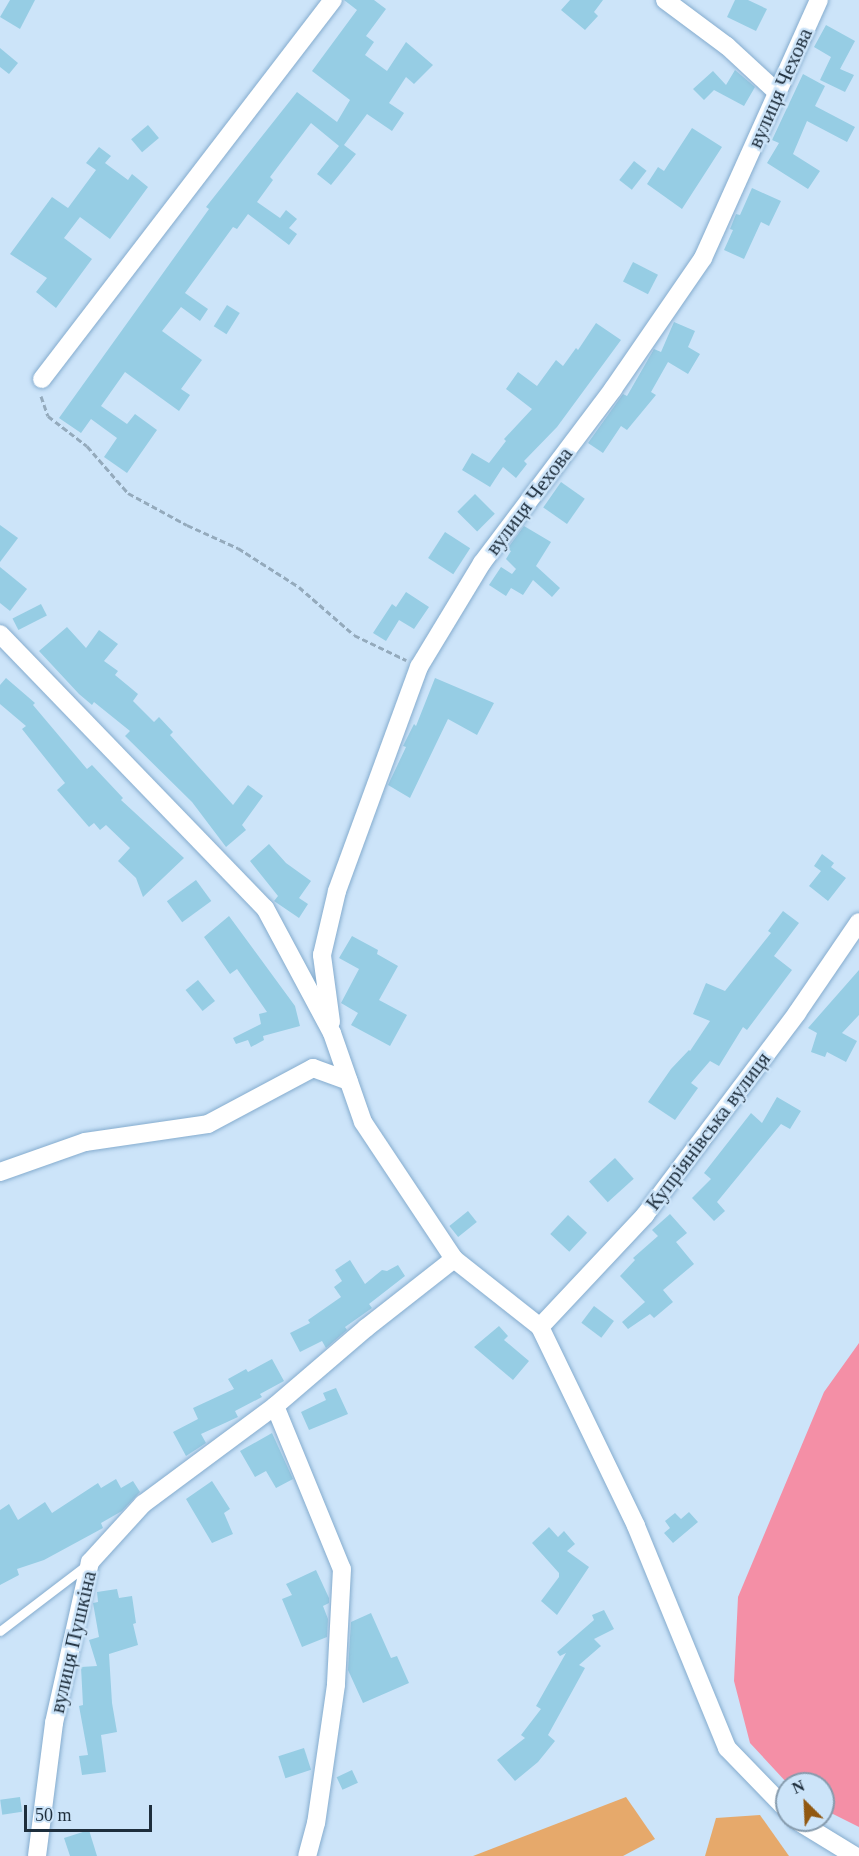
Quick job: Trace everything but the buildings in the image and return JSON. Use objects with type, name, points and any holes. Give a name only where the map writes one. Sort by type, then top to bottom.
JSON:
[{"type":"street","points":[[42,379],[333,0]]},
{"type":"street","points":[[665,0],[727,46],[778,93]]},
{"type":"street","name":"вулиця Чехова","points":[[332,1033],[322,955],[337,891],[419,667],[482,563],[614,389],[704,258],[819,0]]},
{"type":"street","points":[[0,634],[266,908],[332,1033],[363,1122],[454,1259],[540,1327],[636,1526],[727,1748],[775,1798]]},
{"type":"street","name":"Купріянівська вулиця","points":[[540,1327],[645,1215],[797,1012],[859,922]]},
{"type":"street","points":[[0,1172],[85,1142],[208,1124],[313,1068],[349,1081]]},
{"type":"street","name":"вулиця Пушкіна","points":[[37,1856],[54,1723],[90,1562],[142,1504],[274,1406],[366,1328],[454,1259]]},
{"type":"street","points":[[274,1406],[342,1569],[336,1684],[316,1823],[307,1856]]},
{"type":"street","points":[[816,1832],[855,1856]]},
{"type":"lane","points":[[0,1631],[90,1562]]},
{"type":"path","points":[[42,379],[41,401],[48,416],[87,446],[128,493],[187,525],[238,548],[299,587],[354,635],[419,667]]},
{"type":"shaded area","points":[[859,1343],[859,1827],[835,1815],[835,1772],[777,1772],[750,1743],[734,1681],[738,1597],[824,1392]]},
{"type":"shaded area","points":[[626,1797],[655,1839],[623,1856],[473,1856]]},
{"type":"shaded area","points":[[760,1815],[789,1856],[705,1856],[716,1818]]}]
